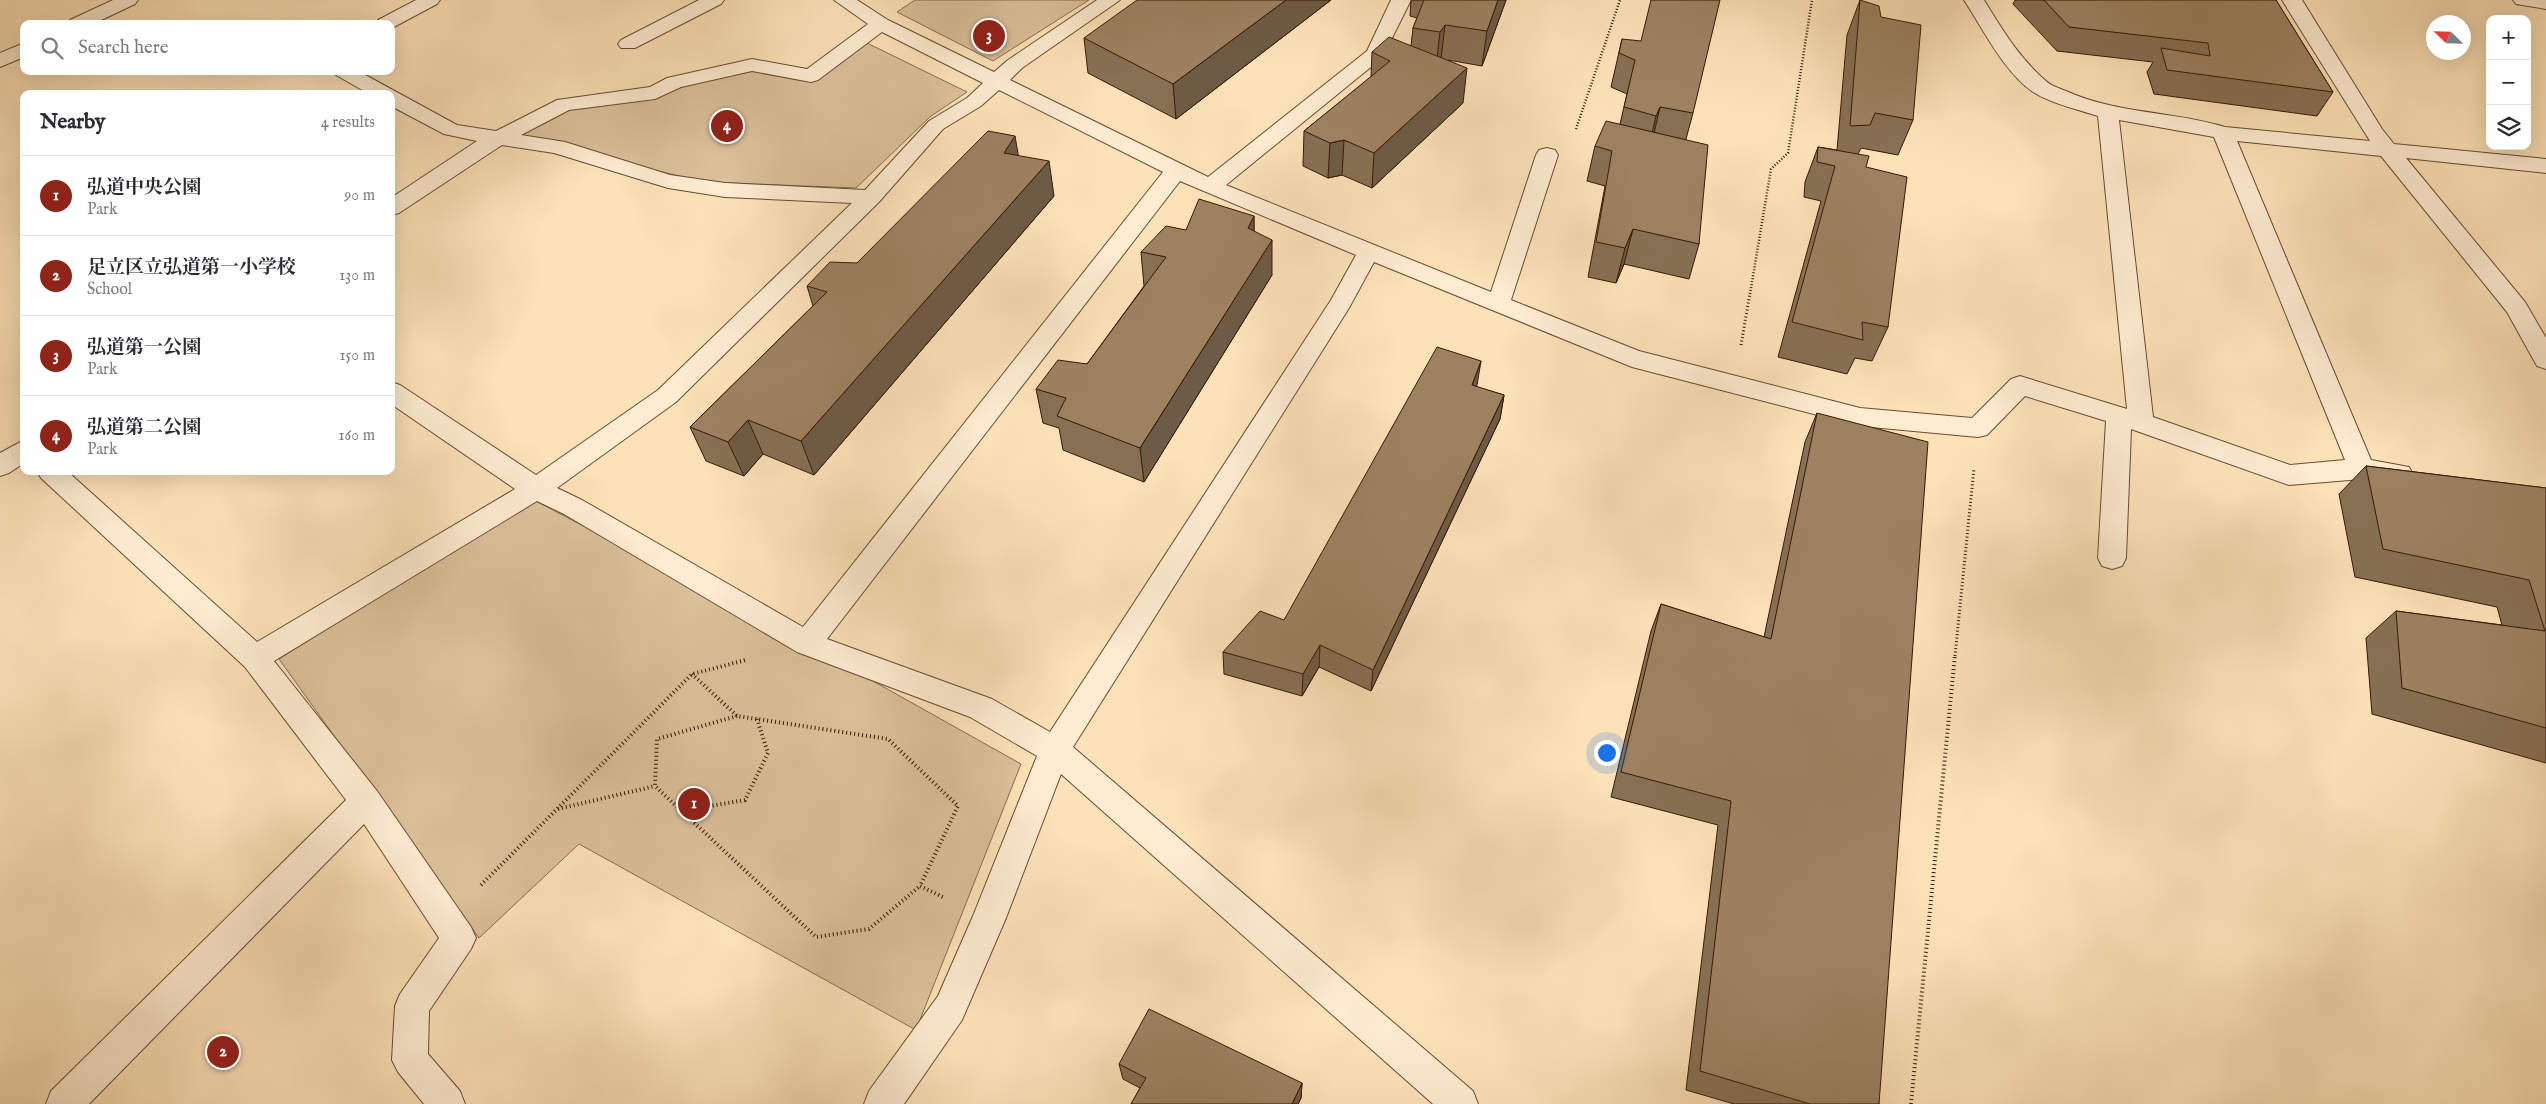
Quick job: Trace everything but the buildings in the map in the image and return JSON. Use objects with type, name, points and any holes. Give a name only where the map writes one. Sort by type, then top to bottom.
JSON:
[{"type":"street","points":[[86,20],[128,0]]},
{"type":"street","points":[[391,0],[422,4]]},
{"type":"street","points":[[628,44],[714,0]]},
{"type":"street","points":[[844,0],[881,24],[1210,187],[1368,253],[1632,358],[1860,417],[1978,428],[2020,385],[2130,419],[2289,475],[2362,469],[2420,477]]},
{"type":"street","points":[[255,658],[536,488],[667,396],[872,197],[936,125],[974,102],[1015,64],[1110,0]]},
{"type":"street","points":[[1210,187],[1375,54],[1401,0]]},
{"type":"street","points":[[1974,0],[2013,60],[2040,87],[2066,99],[2108,112],[2223,132],[2388,151],[2546,166]]},
{"type":"street","points":[[2292,0],[2373,132],[2492,275],[2517,308],[2546,360]]},
{"type":"street","points":[[2523,0],[2546,3]]},
{"type":"street","points":[[392,20],[422,4]]},
{"type":"street","points":[[395,205],[481,147],[564,104],[654,93],[674,82],[752,65],[811,76],[881,24]]},
{"type":"street","points":[[0,60],[20,51]]},
{"type":"street","points":[[350,75],[378,90]]},
{"type":"street","points":[[395,99],[451,130],[500,136],[557,148],[668,181],[725,190],[872,197]]},
{"type":"street","points":[[2108,112],[2130,419],[2112,558]]},
{"type":"street","points":[[2223,132],[2362,469]]},
{"type":"street","points":[[1498,305],[1547,155]]},
{"type":"street","points":[[807,644],[1176,171]]},
{"type":"street","points":[[882,1104],[950,1008],[989,918],[1056,750],[1341,302],[1368,253]]},
{"type":"street","points":[[395,394],[536,488],[807,644],[981,708],[1056,750],[1460,1104]]},
{"type":"street","points":[[0,466],[20,453]]},
{"type":"street","points":[[54,475],[255,658],[366,801],[459,938],[412,1006],[410,1060],[447,1104]]},
{"type":"street","points":[[64,1104],[366,801]]},
{"type":"path","points":[[1547,155],[1573,136],[1620,0]]},
{"type":"path","points":[[1734,385],[1770,169],[1788,153],[1812,0]]},
{"type":"path","points":[[1911,1104],[1978,428]]},
{"type":"path","points":[[447,919],[692,674],[807,644]]},
{"type":"path","points":[[692,674],[736,716]]},
{"type":"path","points":[[736,716],[888,739],[958,806],[920,886],[869,929],[816,937],[654,786],[657,738],[736,716]]},
{"type":"path","points":[[681,811],[745,800],[768,753],[757,719]]},
{"type":"path","points":[[556,809],[654,786]]},
{"type":"path","points":[[920,886],[989,918]]},
{"type":"shaded area","points":[[915,0],[1089,0],[993,61],[897,12]]},
{"type":"shaded area","points":[[867,43],[967,92],[931,116],[856,188],[704,182],[514,136],[566,107],[753,69],[812,80]]},
{"type":"shaded area","points":[[534,500],[807,644],[1021,764],[916,1030],[579,844],[479,938],[279,659]]},
{"type":"place","name":"弘道第一公園","points":[[989,36]]},
{"type":"place","name":"弘道第二公園","points":[[727,126]]},
{"type":"place","name":"弘道中央公園","points":[[694,804]]},
{"type":"place","name":"足立区立弘道第一小学校","points":[[223,1052]]}]
